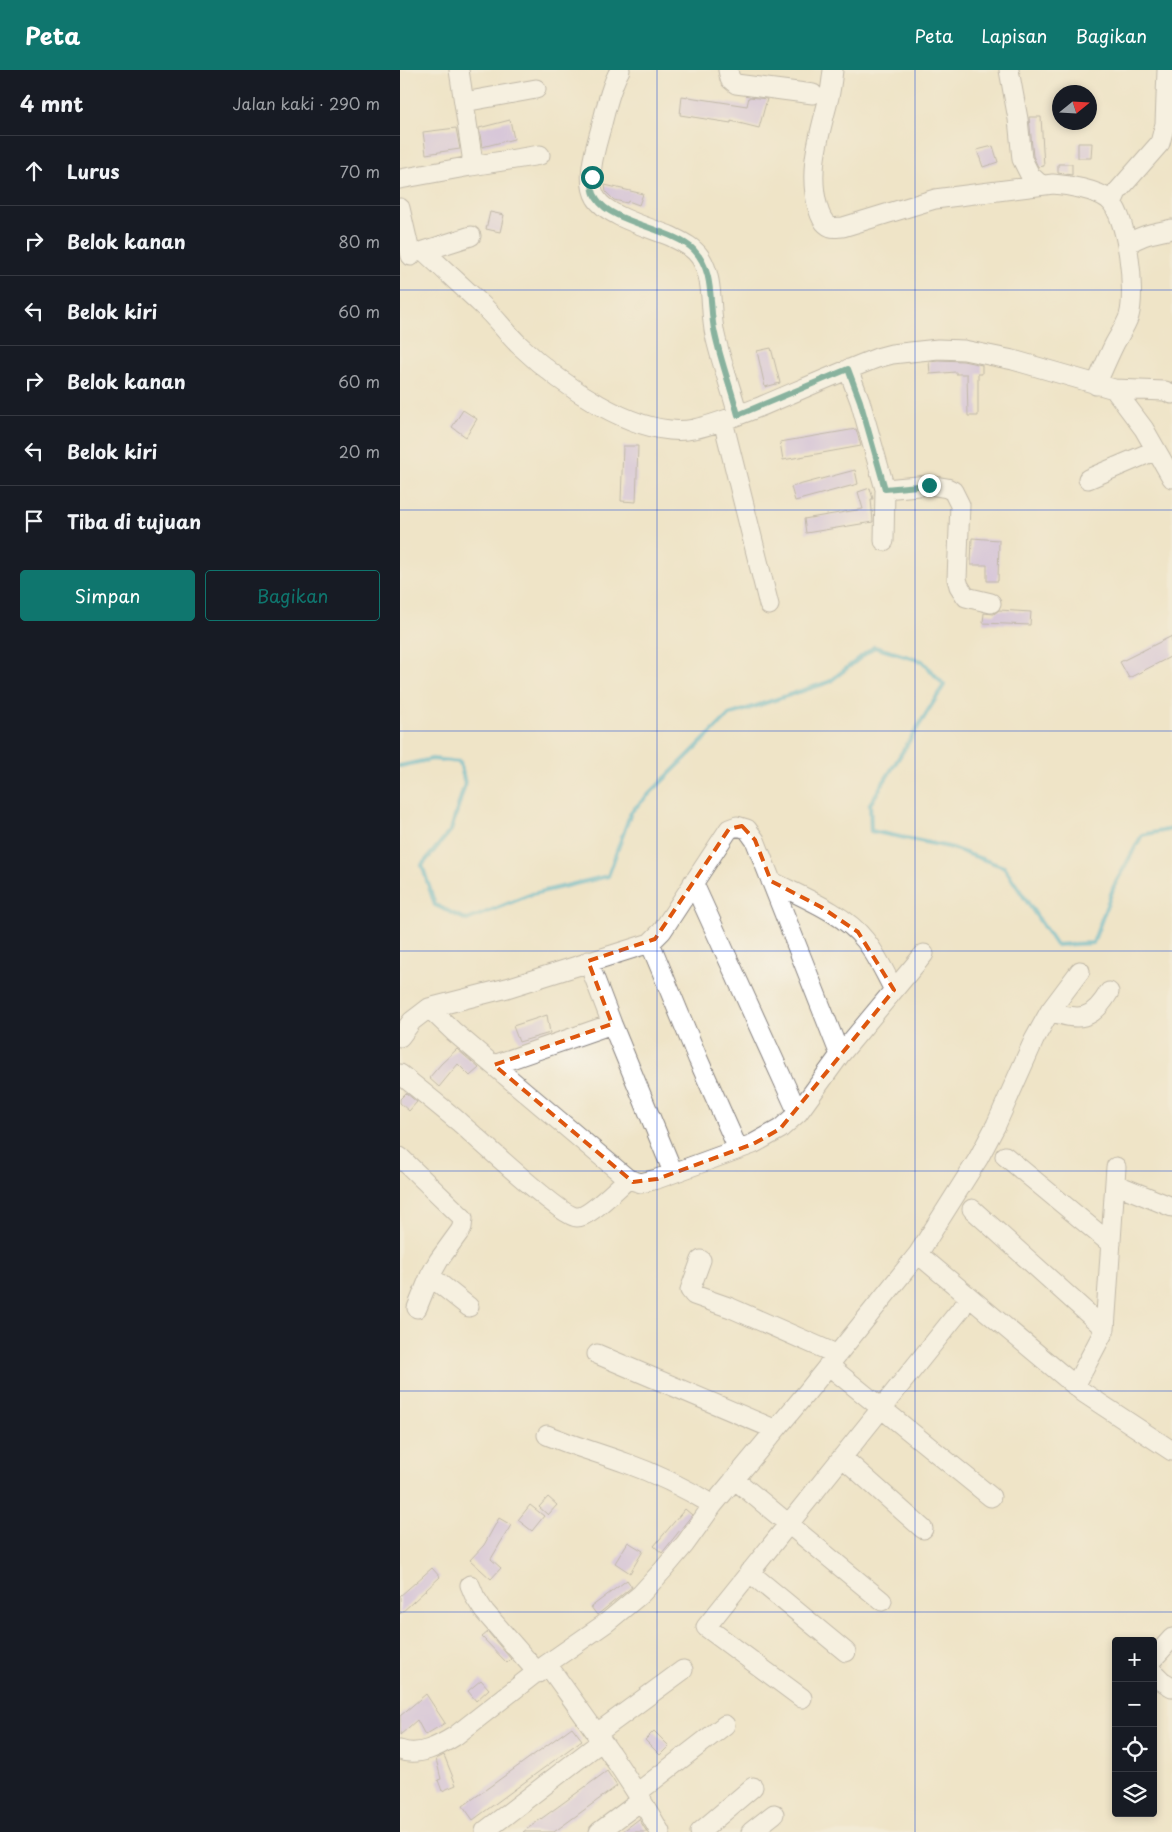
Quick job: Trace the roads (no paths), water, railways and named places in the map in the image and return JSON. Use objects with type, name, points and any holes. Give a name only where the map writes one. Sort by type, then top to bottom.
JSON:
[{"type":"street","points":[[459,70],[472,156],[471,166]]},
{"type":"street","points":[[620,70],[612,89],[596,147],[592,177],[594,194],[601,205],[616,213],[688,244],[702,260],[707,270],[710,283],[714,333],[768,605]]},
{"type":"street","points":[[728,70],[730,78],[736,84],[813,94]]},
{"type":"street","points":[[833,70],[830,94],[815,154],[813,174],[815,197],[819,211],[825,222],[831,227],[842,227],[935,199],[1040,185],[1064,185],[1102,195],[1110,202],[1117,212],[1127,245],[1132,276],[1131,307],[1105,387]]},
{"type":"street","points":[[1009,70],[1018,119],[1022,158],[1030,175],[1040,185]]},
{"type":"street","points":[[1110,202],[1114,201],[1117,192],[1160,143],[1165,124],[1167,70]]},
{"type":"street","points":[[464,102],[536,89]]},
{"type":"street","points":[[400,179],[540,154]]},
{"type":"street","points":[[400,208],[412,255],[484,306],[540,364],[566,384],[591,400],[644,425],[675,431],[692,429],[730,418],[848,369],[892,354],[938,349],[964,350],[1048,369],[1105,387],[1165,391],[1172,394]]},
{"type":"street","points":[[1127,245],[1136,238],[1150,233],[1172,229]]},
{"type":"street","points":[[412,255],[471,236]]},
{"type":"street","points":[[848,369],[865,419],[885,489],[884,540]]},
{"type":"street","points":[[1105,387],[1130,410],[1172,478]]},
{"type":"street","points":[[1088,479],[1156,450]]},
{"type":"street","points":[[885,489],[929,485],[953,491],[960,505],[957,579],[959,586],[966,597],[991,603]]},
{"type":"street","points":[[400,1037],[412,1021],[429,1008],[507,988],[650,943],[662,931],[729,829],[742,826],[751,832],[762,854],[840,1055]]},
{"type":"street","points":[[771,881],[821,907],[853,928],[865,940],[894,990]]},
{"type":"street","points":[[694,882],[798,1112]]},
{"type":"street","points":[[650,943],[738,1149]]},
{"type":"street","points":[[429,1008],[454,1032],[628,1179],[637,1183],[646,1182],[738,1149],[768,1137],[780,1129],[798,1112],[840,1055],[924,954]]},
{"type":"street","points":[[588,961],[673,1172]]},
{"type":"street","points":[[400,1750],[423,1751],[442,1744],[455,1736],[543,1668],[606,1623],[641,1594],[685,1544],[713,1505],[774,1429],[918,1254],[978,1159],[996,1125],[1034,1040],[1050,1011],[1080,971]]},
{"type":"street","points":[[1050,1011],[1069,1017],[1081,1017],[1094,1011],[1109,992]]},
{"type":"street","points":[[494,1065],[612,1024]]},
{"type":"street","points":[[400,1074],[552,1203],[570,1215],[576,1217],[586,1215],[628,1179]]},
{"type":"street","points":[[400,1156],[463,1218],[462,1227],[430,1276],[417,1308]]},
{"type":"street","points":[[1005,1156],[1111,1244]]},
{"type":"street","points":[[1076,1386],[1105,1329],[1116,1175],[1172,1207]]},
{"type":"street","points":[[972,1209],[1105,1329]]},
{"type":"street","points":[[918,1254],[1104,1408],[1172,1451]]},
{"type":"street","points":[[701,1260],[690,1290],[694,1296],[731,1308],[832,1360],[881,1408],[991,1497]]},
{"type":"street","points":[[430,1276],[469,1307]]},
{"type":"street","points":[[802,1698],[706,1627],[961,1309]]},
{"type":"street","points":[[597,1354],[774,1429]]},
{"type":"street","points":[[547,1435],[652,1473],[681,1486],[713,1505]]},
{"type":"street","points":[[842,1457],[923,1529]]},
{"type":"street","points":[[734,1479],[882,1600]]},
{"type":"street","points":[[749,1572],[846,1652]]},
{"type":"street","points":[[470,1585],[484,1611],[543,1668],[599,1737],[639,1796],[660,1832]]},
{"type":"street","points":[[1157,1655],[1172,1638]]},
{"type":"street","points":[[485,1831],[683,1670]]},
{"type":"street","points":[[1157,1676],[1172,1687]]},
{"type":"street","points":[[599,1832],[639,1796],[725,1725]]},
{"type":"street","points":[[700,1832],[753,1787]]},
{"type":"street","points":[[751,1832],[774,1814]]},
{"type":"waterway","points":[[400,766],[432,759],[460,762],[465,784],[451,830],[422,865],[435,905],[467,920],[532,894],[608,876],[631,812],[729,715],[829,682],[874,647],[922,661],[944,685],[870,804],[871,831],[949,847],[1004,867],[1056,945],[1093,943],[1114,886],[1142,835],[1172,829]]}]
